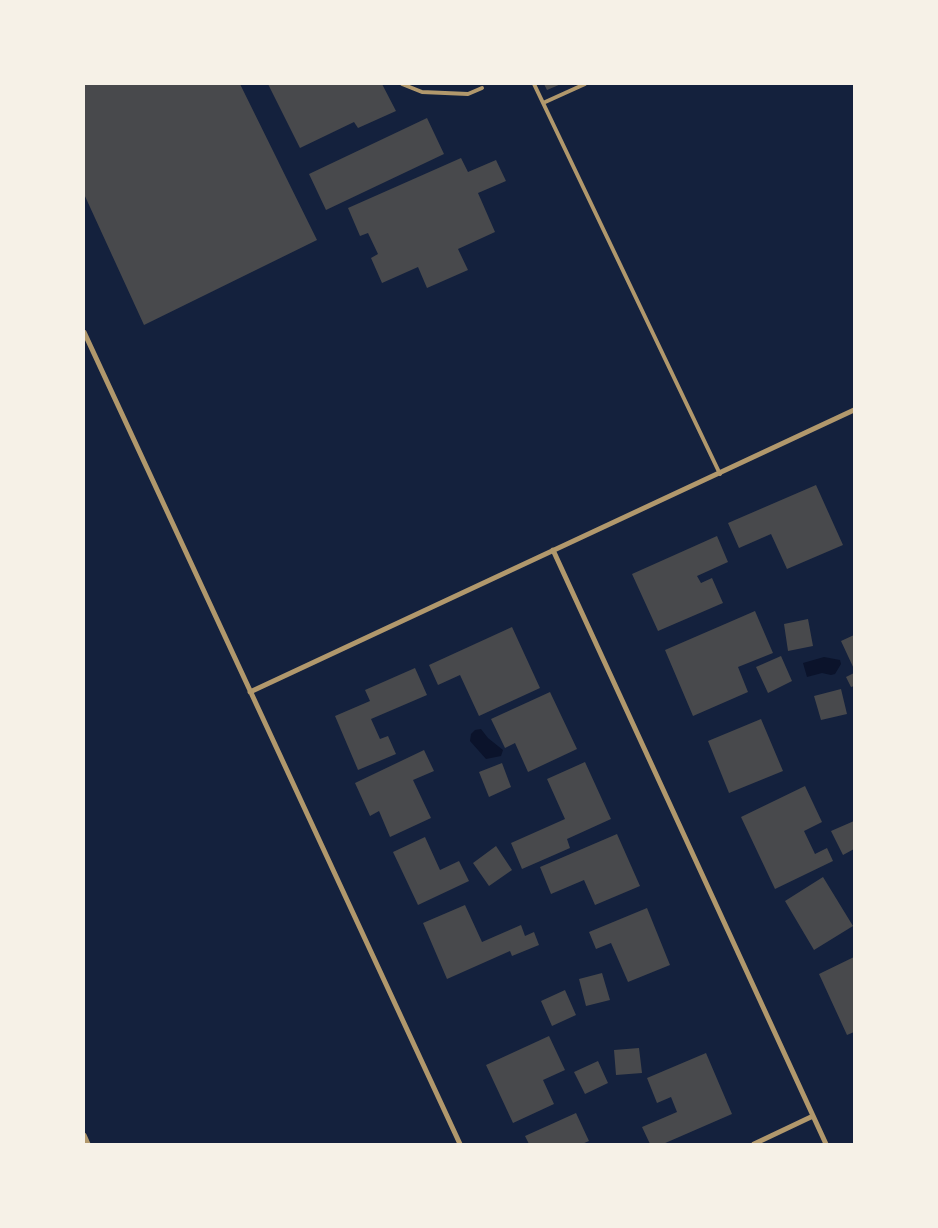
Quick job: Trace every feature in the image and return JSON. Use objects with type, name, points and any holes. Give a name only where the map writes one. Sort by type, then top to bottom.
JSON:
[{"type":"street","points":[[84,332],[460,1144]]},
{"type":"street","points":[[250,692],[854,410]]},
{"type":"street","points":[[553,550],[826,1144]]},
{"type":"street","points":[[754,1144],[813,1116]]},
{"type":"street","points":[[84,1136],[88,1144]]},
{"type":"lane","points":[[402,84],[422,92],[468,94],[482,88]]},
{"type":"lane","points":[[534,84],[720,474]]},
{"type":"lane","points":[[543,103],[584,84]]},
{"type":"water","points":[[824,657],[840,660],[841,664],[835,674],[822,673],[807,677],[803,663]]},
{"type":"water","points":[[481,729],[488,738],[503,750],[501,756],[486,759],[470,741],[471,734],[475,730]]},
{"type":"building","points":[[240,84],[317,240],[144,325],[84,194],[84,85]]},
{"type":"building","points":[[268,84],[382,84],[396,111],[358,128],[354,122],[300,148]]},
{"type":"building","points":[[544,84],[561,84],[547,90]]},
{"type":"building","points":[[427,118],[444,154],[326,210],[309,174]]},
{"type":"building","points":[[461,158],[468,172],[496,160],[506,181],[478,193],[495,232],[458,249],[468,270],[427,288],[418,267],[382,283],[371,258],[378,254],[368,233],[360,236],[348,208]]},
{"type":"building","points":[[816,485],[843,545],[787,569],[771,534],[739,548],[728,523]]},
{"type":"building","points":[[717,536],[728,562],[697,576],[701,583],[712,578],[723,603],[658,631],[632,574]]},
{"type":"building","points":[[755,611],[773,653],[738,667],[748,692],[693,716],[665,650]]},
{"type":"building","points":[[808,619],[813,646],[788,651],[784,624]]},
{"type":"building","points":[[512,627],[540,688],[479,716],[460,675],[438,685],[429,665]]},
{"type":"building","points":[[854,635],[854,669],[841,641]]},
{"type":"building","points":[[781,656],[792,681],[768,693],[756,667]]},
{"type":"building","points":[[415,668],[427,695],[371,719],[380,739],[388,736],[396,754],[358,770],[335,716],[370,701],[365,690]]},
{"type":"building","points":[[854,673],[854,686],[851,687],[846,677]]},
{"type":"building","points":[[841,689],[847,714],[821,720],[814,696]]},
{"type":"building","points":[[550,692],[577,749],[528,772],[515,743],[505,748],[491,719]]},
{"type":"building","points":[[761,719],[783,771],[729,793],[708,741]]},
{"type":"building","points":[[424,750],[434,771],[413,780],[431,818],[390,837],[379,811],[370,816],[355,783]]},
{"type":"building","points":[[585,762],[611,819],[567,839],[570,848],[522,869],[511,843],[565,819],[547,779]]},
{"type":"building","points":[[502,763],[511,787],[489,797],[479,772]]},
{"type":"building","points":[[805,786],[822,822],[804,831],[815,854],[827,848],[833,861],[775,889],[741,817]]},
{"type":"building","points":[[854,821],[854,849],[843,855],[831,831]]},
{"type":"building","points":[[617,834],[640,886],[595,905],[584,880],[551,894],[540,867]]},
{"type":"building","points":[[425,837],[440,870],[459,861],[469,881],[418,905],[393,852]]},
{"type":"building","points":[[496,846],[512,870],[489,886],[473,863]]},
{"type":"building","points":[[823,877],[853,926],[814,950],[785,901]]},
{"type":"building","points":[[465,905],[482,942],[521,925],[525,936],[534,932],[539,945],[512,956],[510,951],[447,979],[423,923]]},
{"type":"building","points":[[647,908],[670,965],[628,982],[611,943],[596,949],[589,932]]},
{"type":"building","points":[[854,957],[854,1032],[847,1035],[819,974]]},
{"type":"building","points":[[602,973],[610,1000],[586,1006],[579,979]]},
{"type":"building","points":[[565,990],[576,1015],[552,1026],[541,1001]]},
{"type":"building","points":[[549,1036],[565,1070],[543,1080],[554,1104],[513,1123],[486,1065]]},
{"type":"building","points":[[639,1048],[642,1073],[616,1075],[614,1050]]},
{"type":"building","points":[[706,1053],[732,1114],[663,1144],[650,1144],[642,1127],[677,1112],[671,1097],[657,1103],[647,1078]]},
{"type":"building","points":[[598,1061],[608,1083],[585,1094],[574,1072]]},
{"type":"building","points":[[576,1113],[589,1141],[582,1144],[529,1144],[525,1136]]}]
